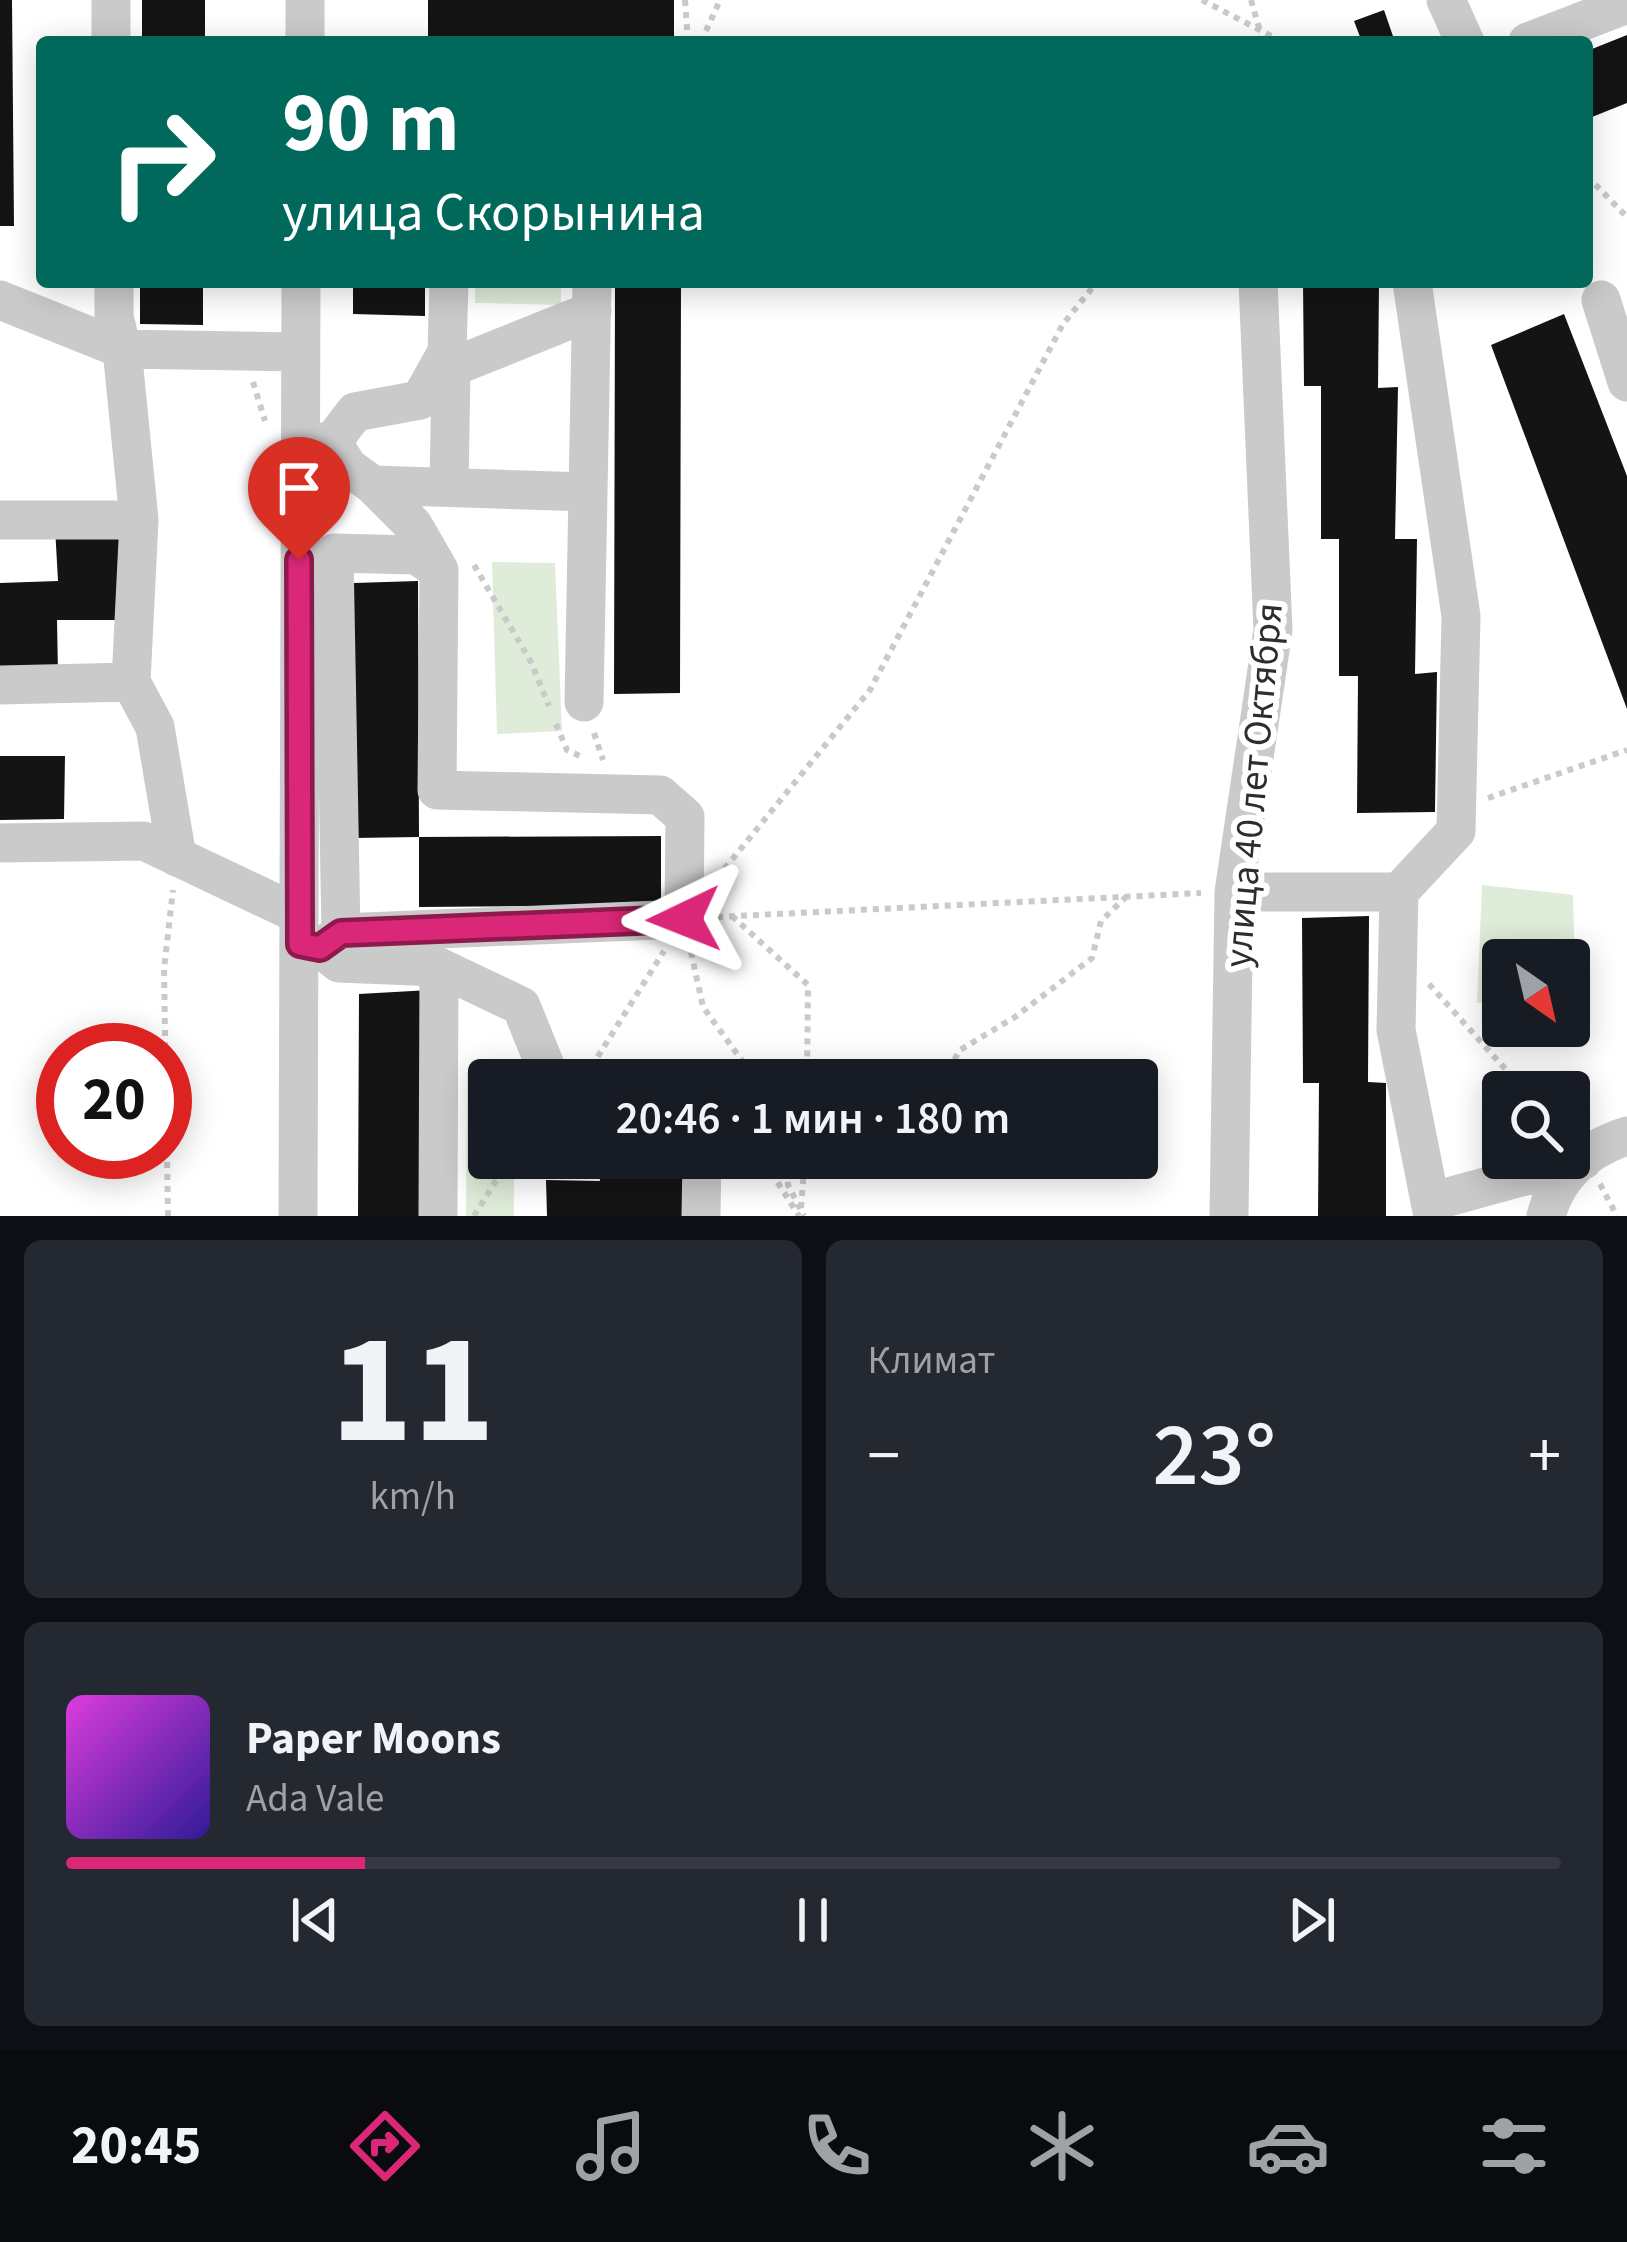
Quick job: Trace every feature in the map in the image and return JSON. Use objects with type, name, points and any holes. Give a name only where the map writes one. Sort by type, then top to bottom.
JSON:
[{"type":"street","points":[[111,0],[112,36]]},
{"type":"street","points":[[304,36],[305,0]]},
{"type":"street","points":[[1446,0],[1462,36]]},
{"type":"street","points":[[1544,36],[1627,4]]},
{"type":"street","points":[[114,288],[140,520],[131,682],[155,727],[177,857]]},
{"type":"street","points":[[301,288],[300,352],[316,442],[315,935]]},
{"type":"street","points":[[449,288],[443,372],[449,486]]},
{"type":"street","name":"улица 40 лет Октября","points":[[1229,1216],[1234,892],[1273,630],[1258,288]]},
{"type":"street","points":[[1413,288],[1461,616],[1457,808],[1456,831],[1399,892],[1396,1030],[1432,1209],[1524,1179]]},
{"type":"street","points":[[1604,291],[1627,382]]},
{"type":"street","points":[[316,442],[355,412],[420,400],[443,372],[592,297],[584,702]]},
{"type":"street","points":[[0,300],[122,349],[300,352]]},
{"type":"street","points":[[316,442],[373,485],[452,560]]},
{"type":"street","points":[[373,485],[588,492]]},
{"type":"street","points":[[0,520],[140,520]]},
{"type":"street","points":[[298,1216],[334,554],[452,560]]},
{"type":"street","points":[[315,935],[684,919],[685,817],[660,795],[437,790],[452,560]]},
{"type":"street","points":[[0,685],[131,682]]},
{"type":"street","points":[[0,843],[144,842],[315,935],[340,963],[440,967],[521,1006],[542,1059]]},
{"type":"street","points":[[1234,892],[1399,892]]},
{"type":"street","points":[[438,1216],[440,967]]},
{"type":"street","points":[[1590,1154],[1601,1144],[1627,1136]]},
{"type":"street","points":[[701,1216],[702,1179]]},
{"type":"street","points":[[1546,1216],[1554,1185],[1561,1179]]},
{"type":"path","points":[[686,0],[688,36]]},
{"type":"path","points":[[704,36],[720,0]]},
{"type":"path","points":[[1202,0],[1269,36]]},
{"type":"path","points":[[1251,0],[1260,32]]},
{"type":"path","points":[[1593,182],[1627,217]]},
{"type":"path","points":[[716,879],[870,690],[1063,323],[1092,288]]},
{"type":"path","points":[[452,560],[531,662],[567,750],[605,768],[627,794]]},
{"type":"path","points":[[1457,808],[1627,749]]},
{"type":"path","points":[[168,1216],[164,969],[177,857]]},
{"type":"path","points":[[684,919],[1234,892]]},
{"type":"path","points":[[954,1059],[959,1050],[1015,1017],[1092,958],[1101,921],[1128,894]]},
{"type":"path","points":[[732,916],[808,985],[807,1059]]},
{"type":"path","points":[[596,1059],[684,919]]},
{"type":"path","points":[[684,919],[704,1007],[742,1059]]},
{"type":"path","points":[[1398,951],[1507,1071]]},
{"type":"path","points":[[474,1216],[497,1179]]},
{"type":"path","points":[[776,1179],[801,1214]]},
{"type":"path","points":[[787,1179],[801,1214]]},
{"type":"path","points":[[788,1185],[792,1179]]},
{"type":"path","points":[[801,1214],[804,1179]]},
{"type":"green space","points":[[475,288],[561,288],[561,305],[475,303]]},
{"type":"green space","points":[[492,562],[555,563],[562,731],[497,734]]},
{"type":"green space","points":[[1482,885],[1573,895],[1574,939],[1482,939],[1482,1003],[1477,1003]]},
{"type":"green space","points":[[467,1072],[468,1179],[514,1179],[514,1216],[466,1216]]},
{"type":"building","points":[[0,0],[12,0],[14,226],[0,226]]},
{"type":"building","points":[[142,0],[205,0],[205,36],[142,36]]},
{"type":"building","points":[[428,0],[674,0],[674,36],[428,36]]},
{"type":"building","points":[[1384,10],[1393,36],[1360,36],[1354,21]]},
{"type":"building","points":[[1627,35],[1627,103],[1593,117],[1593,49]]},
{"type":"building","points":[[140,288],[203,288],[203,325],[140,324]]},
{"type":"building","points":[[353,288],[425,288],[425,316],[353,314]]},
{"type":"building","points":[[615,288],[681,288],[680,693],[614,694]]},
{"type":"building","points":[[1303,288],[1379,288],[1378,388],[1398,387],[1395,539],[1417,539],[1415,674],[1437,672],[1435,812],[1357,813],[1358,676],[1339,676],[1339,539],[1321,539],[1321,386],[1304,386]]},
{"type":"building","points":[[1564,314],[1627,476],[1627,709],[1491,345]]},
{"type":"building","points":[[55,527],[121,527],[121,620],[57,620],[58,674],[0,674],[0,583],[58,581]]},
{"type":"building","points":[[418,581],[419,837],[353,838],[354,583]]},
{"type":"building","points":[[0,756],[65,756],[64,819],[0,820]]},
{"type":"building","points":[[661,836],[661,905],[419,907],[419,837]]},
{"type":"building","points":[[1369,916],[1368,1082],[1386,1083],[1386,1216],[1318,1216],[1319,1083],[1303,1083],[1302,918]]},
{"type":"building","points":[[430,990],[429,1216],[358,1216],[359,994]]},
{"type":"building","points":[[687,1179],[688,1216],[547,1216],[546,1180]]},
{"type":"route","points":[[299,560],[300,944],[320,948],[341,933],[684,919]]}]
